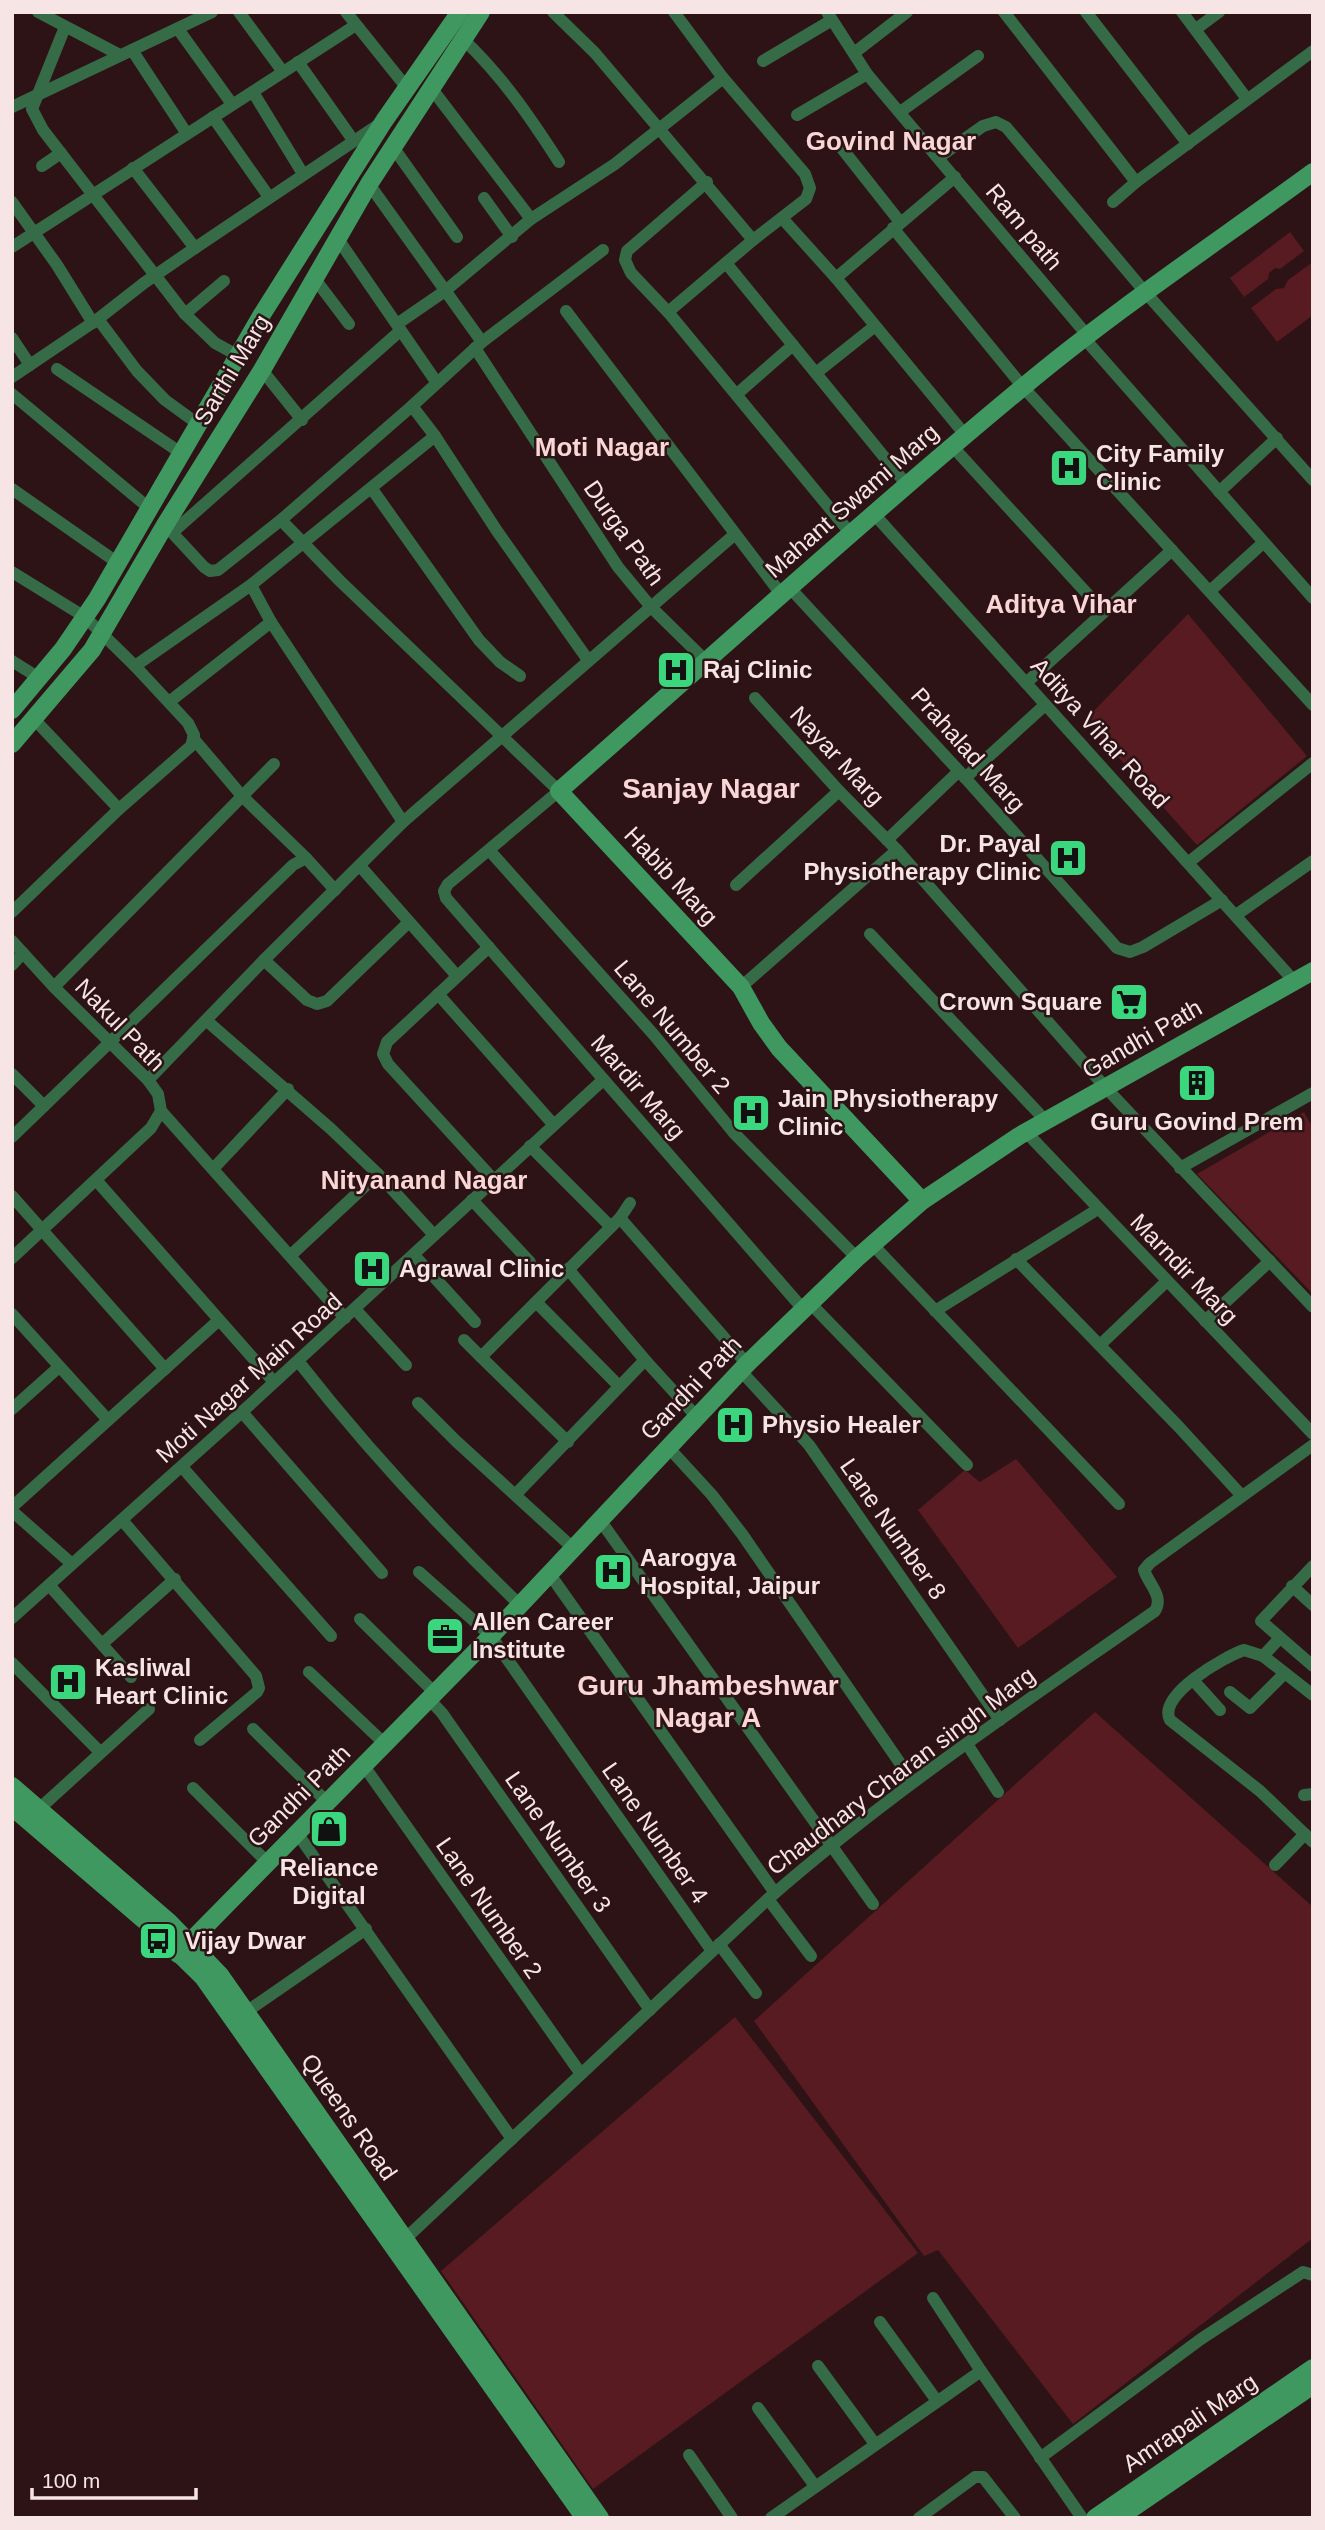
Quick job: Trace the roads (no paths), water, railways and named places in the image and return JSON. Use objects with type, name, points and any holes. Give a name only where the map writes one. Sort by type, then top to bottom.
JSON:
[{"type":"street","points":[[38,12],[65,27],[126,52],[187,134]]},
{"type":"street","points":[[12,107],[211,12]]},
{"type":"street","points":[[239,12],[283,72]]},
{"type":"street","points":[[346,12],[407,88]]},
{"type":"street","points":[[12,710],[63,649],[85,617],[237,355],[384,121],[460,12]]},
{"type":"street","name":"Sarthi Marg","points":[[12,744],[92,650],[169,528],[368,187],[481,12]]},
{"type":"street","points":[[553,12],[595,53],[754,240]]},
{"type":"street","points":[[668,312],[806,199],[810,188],[805,174],[723,78],[674,12]]},
{"type":"street","points":[[854,53],[906,12]]},
{"type":"street","points":[[1004,12],[1136,182]]},
{"type":"street","points":[[1086,12],[1188,144]]},
{"type":"street","points":[[1182,12],[1247,99]]},
{"type":"street","points":[[1196,29],[1219,12]]},
{"type":"street","points":[[763,61],[829,16]]},
{"type":"street","name":"Ram path","points":[[829,16],[867,74],[939,157],[1085,337],[1313,598]]},
{"type":"street","points":[[12,247],[356,25]]},
{"type":"street","points":[[65,27],[32,108],[43,130],[185,314],[215,343],[237,355]]},
{"type":"street","points":[[178,29],[232,104]]},
{"type":"street","points":[[463,39],[490,64],[523,106],[559,162]]},
{"type":"street","points":[[1113,202],[1136,182],[1313,51]]},
{"type":"street","points":[[900,112],[978,56]]},
{"type":"street","points":[[298,62],[353,140]]},
{"type":"street","points":[[797,115],[867,74]]},
{"type":"street","points":[[603,250],[477,341],[412,406],[281,520],[218,570],[210,571],[169,528],[302,420],[398,327],[531,219],[615,164],[723,78]]},
{"type":"street","points":[[432,89],[531,219]]},
{"type":"street","points":[[253,92],[303,174]]},
{"type":"street","points":[[213,117],[269,197]]},
{"type":"street","points":[[12,377],[269,197],[384,121]]},
{"type":"street","points":[[939,157],[984,126],[996,122],[1006,127],[1145,292],[1310,472]]},
{"type":"street","points":[[840,146],[896,225],[1023,387],[1313,705]]},
{"type":"street","points":[[393,147],[457,237]]},
{"type":"street","points":[[42,166],[61,153]]},
{"type":"street","points":[[133,169],[195,248]]},
{"type":"street","name":"Mahant Swami Marg","points":[[444,891],[448,884],[559,791],[907,485],[1023,387],[1145,292],[1313,172]]},
{"type":"street","points":[[351,174],[368,187]]},
{"type":"street","points":[[836,278],[955,177]]},
{"type":"street","points":[[707,182],[627,251],[625,260],[631,273],[668,312],[851,534]]},
{"type":"street","name":"Durga Path","points":[[368,187],[445,290],[618,567],[651,607],[707,662]]},
{"type":"street","points":[[484,198],[512,237]]},
{"type":"street","points":[[12,202],[95,321],[137,371],[165,400],[198,424],[221,435]]},
{"type":"street","points":[[782,218],[836,278],[875,326],[960,442],[1103,611]]},
{"type":"street","points":[[338,239],[437,383]]},
{"type":"street","points":[[726,263],[907,485]]},
{"type":"street","points":[[315,279],[349,324]]},
{"type":"street","points":[[185,314],[224,281]]},
{"type":"street","name":"Prahalad Marg","points":[[566,311],[734,535],[962,774],[1117,948],[1130,952],[1143,947],[1222,900]]},
{"type":"street","points":[[816,373],[875,326]]},
{"type":"street","points":[[12,338],[30,365]]},
{"type":"street","points":[[737,394],[793,345]]},
{"type":"street","points":[[57,369],[181,453]]},
{"type":"street","points":[[262,369],[302,420]]},
{"type":"street","points":[[12,394],[149,508]]},
{"type":"street","points":[[412,406],[588,660]]},
{"type":"street","points":[[135,666],[251,585],[435,436]]},
{"type":"street","points":[[1219,492],[1277,439]]},
{"type":"street","points":[[12,489],[118,563]]},
{"type":"street","points":[[372,489],[479,639],[500,662],[520,676]]},
{"type":"street","name":"Aditya Vihar Road","points":[[874,514],[1294,981]]},
{"type":"street","name":"Habib Marg","points":[[281,520],[559,791],[741,987],[779,1048],[922,1201]]},
{"type":"street","points":[[148,1080],[403,822],[734,535]]},
{"type":"street","points":[[1210,591],[1263,543]]},
{"type":"street","points":[[1026,682],[1172,550]]},
{"type":"street","points":[[12,572],[85,617],[102,633],[188,723],[194,737],[242,796],[335,890]]},
{"type":"street","points":[[251,585],[271,622],[403,822]]},
{"type":"street","points":[[169,702],[271,622]]},
{"type":"street","points":[[12,661],[38,678]]},
{"type":"street","name":"Nayar Marg","points":[[755,698],[839,791],[897,850],[1106,1088],[1313,1307]]},
{"type":"street","points":[[887,839],[1045,705]]},
{"type":"street","points":[[34,719],[119,809]]},
{"type":"street","points":[[12,912],[119,809],[191,746],[194,737]]},
{"type":"street","points":[[1189,862],[1313,763]]},
{"type":"street","points":[[54,987],[274,764]]},
{"type":"street","points":[[736,885],[839,791]]},
{"type":"street","name":"Lane Number 2","points":[[489,850],[654,1035],[734,1133],[857,1258]]},
{"type":"street","points":[[741,987],[897,850]]},
{"type":"street","points":[[12,1137],[293,865],[306,858]]},
{"type":"street","points":[[1236,915],[1313,861]]},
{"type":"street","points":[[360,866],[457,976]]},
{"type":"street","name":"Mardir Marg","points":[[444,891],[446,898],[604,1080],[806,1306],[967,1465]]},
{"type":"street","points":[[264,960],[307,1000],[317,1004],[327,1001],[410,922]]},
{"type":"street","points":[[870,934],[1046,1121]]},
{"type":"street","name":"Nakul Path","points":[[12,941],[54,987],[148,1080],[158,1094],[161,1111],[150,1128],[12,1258]]},
{"type":"street","points":[[489,947],[387,1042],[383,1054],[388,1064],[493,1180]]},
{"type":"street","points":[[12,965],[23,953]]},
{"type":"street","name":"Gandhi Path","points":[[183,1949],[491,1636],[696,1416],[872,1244],[922,1201],[1026,1132],[1313,971]]},
{"type":"street","points":[[438,993],[553,1124]]},
{"type":"street","points":[[207,1021],[288,1089],[379,1174],[434,1235]]},
{"type":"street","points":[[12,1073],[44,1106]]},
{"type":"street","name":"Moti Nagar Main Road","points":[[12,1618],[182,1467],[604,1080]]},
{"type":"street","points":[[213,1169],[288,1089]]},
{"type":"street","points":[[1180,1168],[1309,1095],[1313,1109]]},
{"type":"street","points":[[161,1111],[291,1255],[406,1365]]},
{"type":"street","name":"Marndir Marg","points":[[1026,1132],[1313,1434]]},
{"type":"street","name":"Lane Number 8","points":[[530,1146],[615,1222],[744,1367],[808,1445],[1000,1720]]},
{"type":"street","points":[[291,1255],[379,1174]]},
{"type":"street","points":[[96,1180],[274,1382]]},
{"type":"street","points":[[12,1196],[164,1369]]},
{"type":"street","points":[[472,1200],[530,1262]]},
{"type":"street","points":[[481,1357],[615,1222],[629,1203]]},
{"type":"street","points":[[935,1311],[1098,1209]]},
{"type":"street","points":[[872,1244],[1119,1504]]},
{"type":"street","points":[[414,1255],[475,1322]]},
{"type":"street","points":[[1016,1259],[1242,1496]]},
{"type":"street","points":[[1205,1321],[1270,1261]]},
{"type":"street","points":[[568,1269],[696,1416]]},
{"type":"street","points":[[1100,1345],[1167,1281]]},
{"type":"street","points":[[536,1302],[620,1386]]},
{"type":"street","points":[[12,1314],[108,1420]]},
{"type":"street","points":[[72,1564],[12,1509],[219,1320]]},
{"type":"street","points":[[464,1340],[568,1441]]},
{"type":"street","points":[[516,1494],[645,1360]]},
{"type":"street","points":[[298,1361],[393,1476],[461,1549],[520,1605]]},
{"type":"street","points":[[12,1409],[59,1367]]},
{"type":"street","points":[[418,1403],[573,1548]]},
{"type":"street","points":[[242,1412],[382,1573]]},
{"type":"street","name":"Chaudhary Charan singh Marg","points":[[405,2239],[715,1948],[831,1846],[913,1782],[1155,1611],[1159,1605],[1158,1596],[1144,1570],[1150,1563],[1313,1445]]},
{"type":"street","points":[[668,1447],[712,1495],[742,1534],[913,1782]]},
{"type":"street","points":[[182,1467],[331,1636]]},
{"type":"street","points":[[122,1520],[176,1579],[256,1675],[257,1692],[200,1740]]},
{"type":"street","points":[[600,1520],[700,1657],[873,1904]]},
{"type":"street","points":[[1312,1664],[1261,1621],[1313,1566]]},
{"type":"street","name":"Lane Number 4","points":[[419,1572],[491,1636],[715,1948],[756,1993]]},
{"type":"street","points":[[549,1573],[811,1956]]},
{"type":"street","points":[[102,1644],[176,1579]]},
{"type":"street","points":[[49,1585],[131,1677]]},
{"type":"street","points":[[1292,1586],[1313,1605]]},
{"type":"street","name":"Lane Number 3","points":[[360,1619],[432,1696],[650,2010]]},
{"type":"street","points":[[1263,1656],[1280,1638]]},
{"type":"street","points":[[1275,1865],[1309,1838],[1261,1791],[1170,1720],[1167,1707],[1205,1669],[1244,1650],[1263,1656],[1313,1695]]},
{"type":"street","points":[[12,1663],[100,1752]]},
{"type":"street","points":[[309,1672],[385,1744]]},
{"type":"street","points":[[1230,1692],[1250,1708],[1284,1674]]},
{"type":"street","points":[[1193,1679],[1220,1710]]},
{"type":"street","points":[[39,1809],[149,1709]]},
{"type":"street","points":[[253,1730],[327,1802]]},
{"type":"street","points":[[967,1745],[998,1792]]},
{"type":"street","name":"Lane Number 2","points":[[363,1766],[581,2074]]},
{"type":"street","name":"Queens Road","points":[[12,1786],[169,1923],[183,1949],[585,2518]]},
{"type":"street","points":[[193,1788],[267,1862]]},
{"type":"street","name":"Queens Road","points":[[12,1807],[152,1927],[220,1975],[600,2518]]},
{"type":"street","points":[[297,1833],[512,2139]]},
{"type":"street","points":[[246,2012],[366,1929]]},
{"type":"street","points":[[1040,2458],[1201,2339],[1303,2273],[1313,2274]]},
{"type":"street","points":[[933,2298],[1082,2518]]},
{"type":"street","points":[[880,2322],[937,2401]]},
{"type":"street","points":[[818,2365],[875,2444]]},
{"type":"street","name":"Amrapali Marg","points":[[1095,2518],[1313,2368]]},
{"type":"street","points":[[771,2518],[981,2371]]},
{"type":"street","name":"Amrapali Marg","points":[[1118,2518],[1313,2385]]},
{"type":"street","points":[[758,2408],[815,2486]]},
{"type":"street","points":[[689,2455],[732,2518]]},
{"type":"street","points":[[919,2518],[975,2477],[983,2477],[1015,2518]]},
{"type":"place","name":"City Family Clinic","points":[[1069,468]]},
{"type":"place","name":"Raj Clinic","points":[[676,670]]},
{"type":"place","name":"Dr. Payal Physiotherapy Clinic","points":[[1068,858]]},
{"type":"place","name":"Crown Square","points":[[1129,1002]]},
{"type":"place","name":"Guru Govind Prem","points":[[1197,1083]]},
{"type":"place","name":"Jain Physiotherapy Clinic","points":[[751,1113]]},
{"type":"place","name":"Agrawal Clinic","points":[[372,1269]]},
{"type":"place","name":"Physio Healer","points":[[735,1425]]},
{"type":"place","name":"Aarogya Hospital, Jaipur","points":[[613,1572]]},
{"type":"place","name":"Allen Career Institute","points":[[445,1636]]},
{"type":"place","name":"Kasliwal Heart Clinic","points":[[68,1682]]},
{"type":"place","name":"Reliance Digital","points":[[329,1829]]},
{"type":"place","name":"Vijay Dwar","points":[[158,1941]]},
{"type":"district","name":"Govind Nagar","points":[[891,141]]},
{"type":"district","name":"Moti Nagar","points":[[602,447]]},
{"type":"district","name":"Aditya Vihar","points":[[1061,604]]},
{"type":"district","name":"Sanjay Nagar","points":[[711,788]]},
{"type":"district","name":"Nityanand Nagar","points":[[424,1180]]},
{"type":"district","name":"Guru Jhambeshwar Nagar A","points":[[708,1701]]}]
